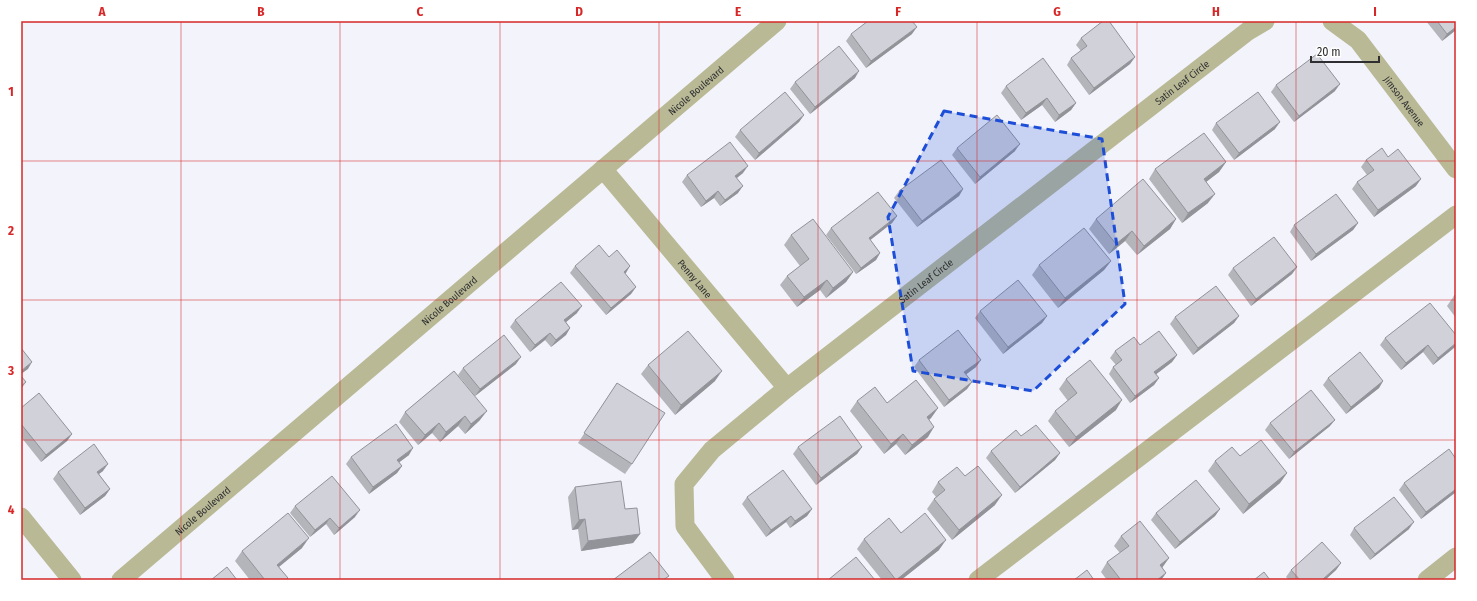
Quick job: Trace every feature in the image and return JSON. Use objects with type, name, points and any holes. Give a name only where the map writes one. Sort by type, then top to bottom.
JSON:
[{"type":"street","name":"Nicole Boulevard","points":[[121,580],[777,21]]},
{"type":"street","name":"Satin Leaf Circle","points":[[725,580],[685,526],[684,484],[712,450],[786,388],[1248,31],[1265,21]]},
{"type":"street","name":"Jimson Avenue","points":[[1332,21],[1358,40],[1456,169]]},
{"type":"street","name":"Penny Lane","points":[[603,169],[786,388]]},
{"type":"street","points":[[978,580],[1456,215]]},
{"type":"street","points":[[21,517],[72,580]]},
{"type":"street","points":[[1438,577],[1456,557]]},
{"type":"highlighted area","points":[[944,111],[1102,139],[1125,304],[1033,391],[913,371],[888,217]]},
{"type":"building","points":[[868,21],[912,21],[917,27],[871,61],[851,34]]},
{"type":"building","points":[[1103,21],[1109,21],[1135,57],[1094,88],[1071,58],[1087,46],[1081,38]]},
{"type":"building","points":[[1437,21],[1456,21],[1456,27],[1447,34]]},
{"type":"building","points":[[839,46],[859,71],[815,107],[795,82]]},
{"type":"building","points":[[1317,54],[1340,84],[1299,116],[1276,85]]},
{"type":"building","points":[[1043,58],[1076,103],[1059,115],[1047,98],[1026,113],[1006,86]]},
{"type":"building","points":[[785,92],[804,115],[759,153],[740,130]]},
{"type":"building","points":[[1258,92],[1280,122],[1239,153],[1216,123]]},
{"type":"building","points":[[997,115],[1020,144],[980,177],[957,148]]},
{"type":"building","points":[[1204,133],[1226,162],[1204,179],[1215,194],[1188,213],[1155,169]]},
{"type":"building","points":[[730,142],[748,166],[735,176],[743,186],[725,200],[718,191],[706,201],[687,175]]},
{"type":"building","points":[[1382,148],[1388,157],[1398,149],[1421,179],[1378,210],[1357,182],[1374,170],[1366,160]]},
{"type":"building","points":[[941,160],[963,189],[922,221],[899,191]]},
{"type":"building","points":[[1143,179],[1176,219],[1144,246],[1132,231],[1116,244],[1096,219]]},
{"type":"building","points":[[878,192],[897,216],[869,238],[880,253],[861,268],[831,228]]},
{"type":"building","points":[[1336,194],[1358,223],[1316,254],[1294,225]]},
{"type":"building","points":[[813,219],[853,272],[833,288],[827,280],[804,297],[787,276],[809,259],[791,235]]},
{"type":"building","points":[[1084,228],[1111,261],[1065,298],[1039,265]]},
{"type":"building","points":[[1274,237],[1297,267],[1256,299],[1233,268]]},
{"type":"building","points":[[599,245],[609,257],[617,250],[630,266],[624,272],[636,287],[611,308],[575,266]]},
{"type":"building","points":[[1018,280],[1047,316],[1008,347],[980,311]]},
{"type":"building","points":[[561,282],[582,306],[564,320],[570,328],[556,340],[550,333],[535,345],[515,320]]},
{"type":"building","points":[[1216,286],[1239,316],[1198,348],[1175,317]]},
{"type":"building","points":[[1430,303],[1456,335],[1456,343],[1438,358],[1428,345],[1406,363],[1385,338]]},
{"type":"building","points":[[958,330],[981,360],[964,372],[972,382],[949,400],[919,360]]},
{"type":"building","points":[[688,331],[722,371],[681,405],[648,365]]},
{"type":"building","points":[[1159,331],[1177,355],[1154,372],[1159,378],[1135,396],[1113,367],[1122,360],[1115,351],[1134,337],[1140,345]]},
{"type":"building","points":[[504,335],[521,357],[480,389],[463,368]]},
{"type":"building","points":[[21,348],[32,362],[21,371]]},
{"type":"building","points":[[1360,352],[1383,381],[1351,407],[1328,378]]},
{"type":"building","points":[[1090,360],[1122,400],[1076,437],[1055,411],[1077,393],[1066,379]]},
{"type":"building","points":[[454,371],[487,411],[471,424],[465,416],[446,432],[439,423],[425,435],[405,412]]},
{"type":"building","points":[[21,376],[26,382],[21,386]]},
{"type":"building","points":[[916,380],[938,408],[927,417],[934,427],[912,445],[903,434],[891,444],[857,401],[875,387],[887,403]]},
{"type":"building","points":[[617,383],[665,413],[632,464],[584,433]]},
{"type":"building","points":[[1311,390],[1335,420],[1294,452],[1270,423]]},
{"type":"building","points":[[39,393],[72,434],[46,455],[21,424],[21,408]]},
{"type":"building","points":[[840,416],[862,447],[821,478],[798,447]]},
{"type":"building","points":[[396,424],[413,448],[397,460],[402,466],[373,487],[351,457]]},
{"type":"building","points":[[1036,425],[1060,453],[1020,487],[991,451],[1016,430],[1021,436]]},
{"type":"building","points":[[1261,440],[1287,473],[1249,504],[1215,461],[1232,447],[1240,456]]},
{"type":"building","points":[[94,444],[108,464],[97,472],[110,489],[85,508],[58,472]]},
{"type":"building","points":[[1449,449],[1456,459],[1456,489],[1426,512],[1404,483]]},
{"type":"building","points":[[978,466],[1002,495],[959,530],[934,499],[945,490],[938,482],[957,467],[965,476]]},
{"type":"building","points":[[783,470],[812,509],[795,521],[791,516],[771,530],[747,497]]},
{"type":"building","points":[[332,476],[360,510],[339,528],[330,518],[315,530],[295,506]]},
{"type":"building","points":[[1196,480],[1220,509],[1180,542],[1156,513]]},
{"type":"building","points":[[621,481],[625,509],[637,508],[640,534],[588,541],[585,519],[579,520],[575,487]]},
{"type":"building","points":[[1394,497],[1414,522],[1375,554],[1354,528]]},
{"type":"building","points":[[288,513],[309,538],[277,565],[288,578],[286,580],[265,580],[242,551]]},
{"type":"building","points":[[925,513],[946,540],[896,580],[864,539],[889,518],[901,533]]},
{"type":"building","points":[[1140,521],[1169,558],[1160,565],[1166,573],[1157,580],[1121,580],[1107,562],[1129,546],[1121,536]]},
{"type":"building","points":[[1322,542],[1341,563],[1322,580],[1300,580],[1291,570]]},
{"type":"building","points":[[650,552],[669,576],[663,580],[613,580]]},
{"type":"building","points":[[856,557],[875,580],[828,580]]},
{"type":"building","points":[[227,567],[237,580],[211,580]]},
{"type":"building","points":[[1087,570],[1094,580],[1074,580]]},
{"type":"building","points":[[1264,572],[1270,580],[1254,580]]}]
